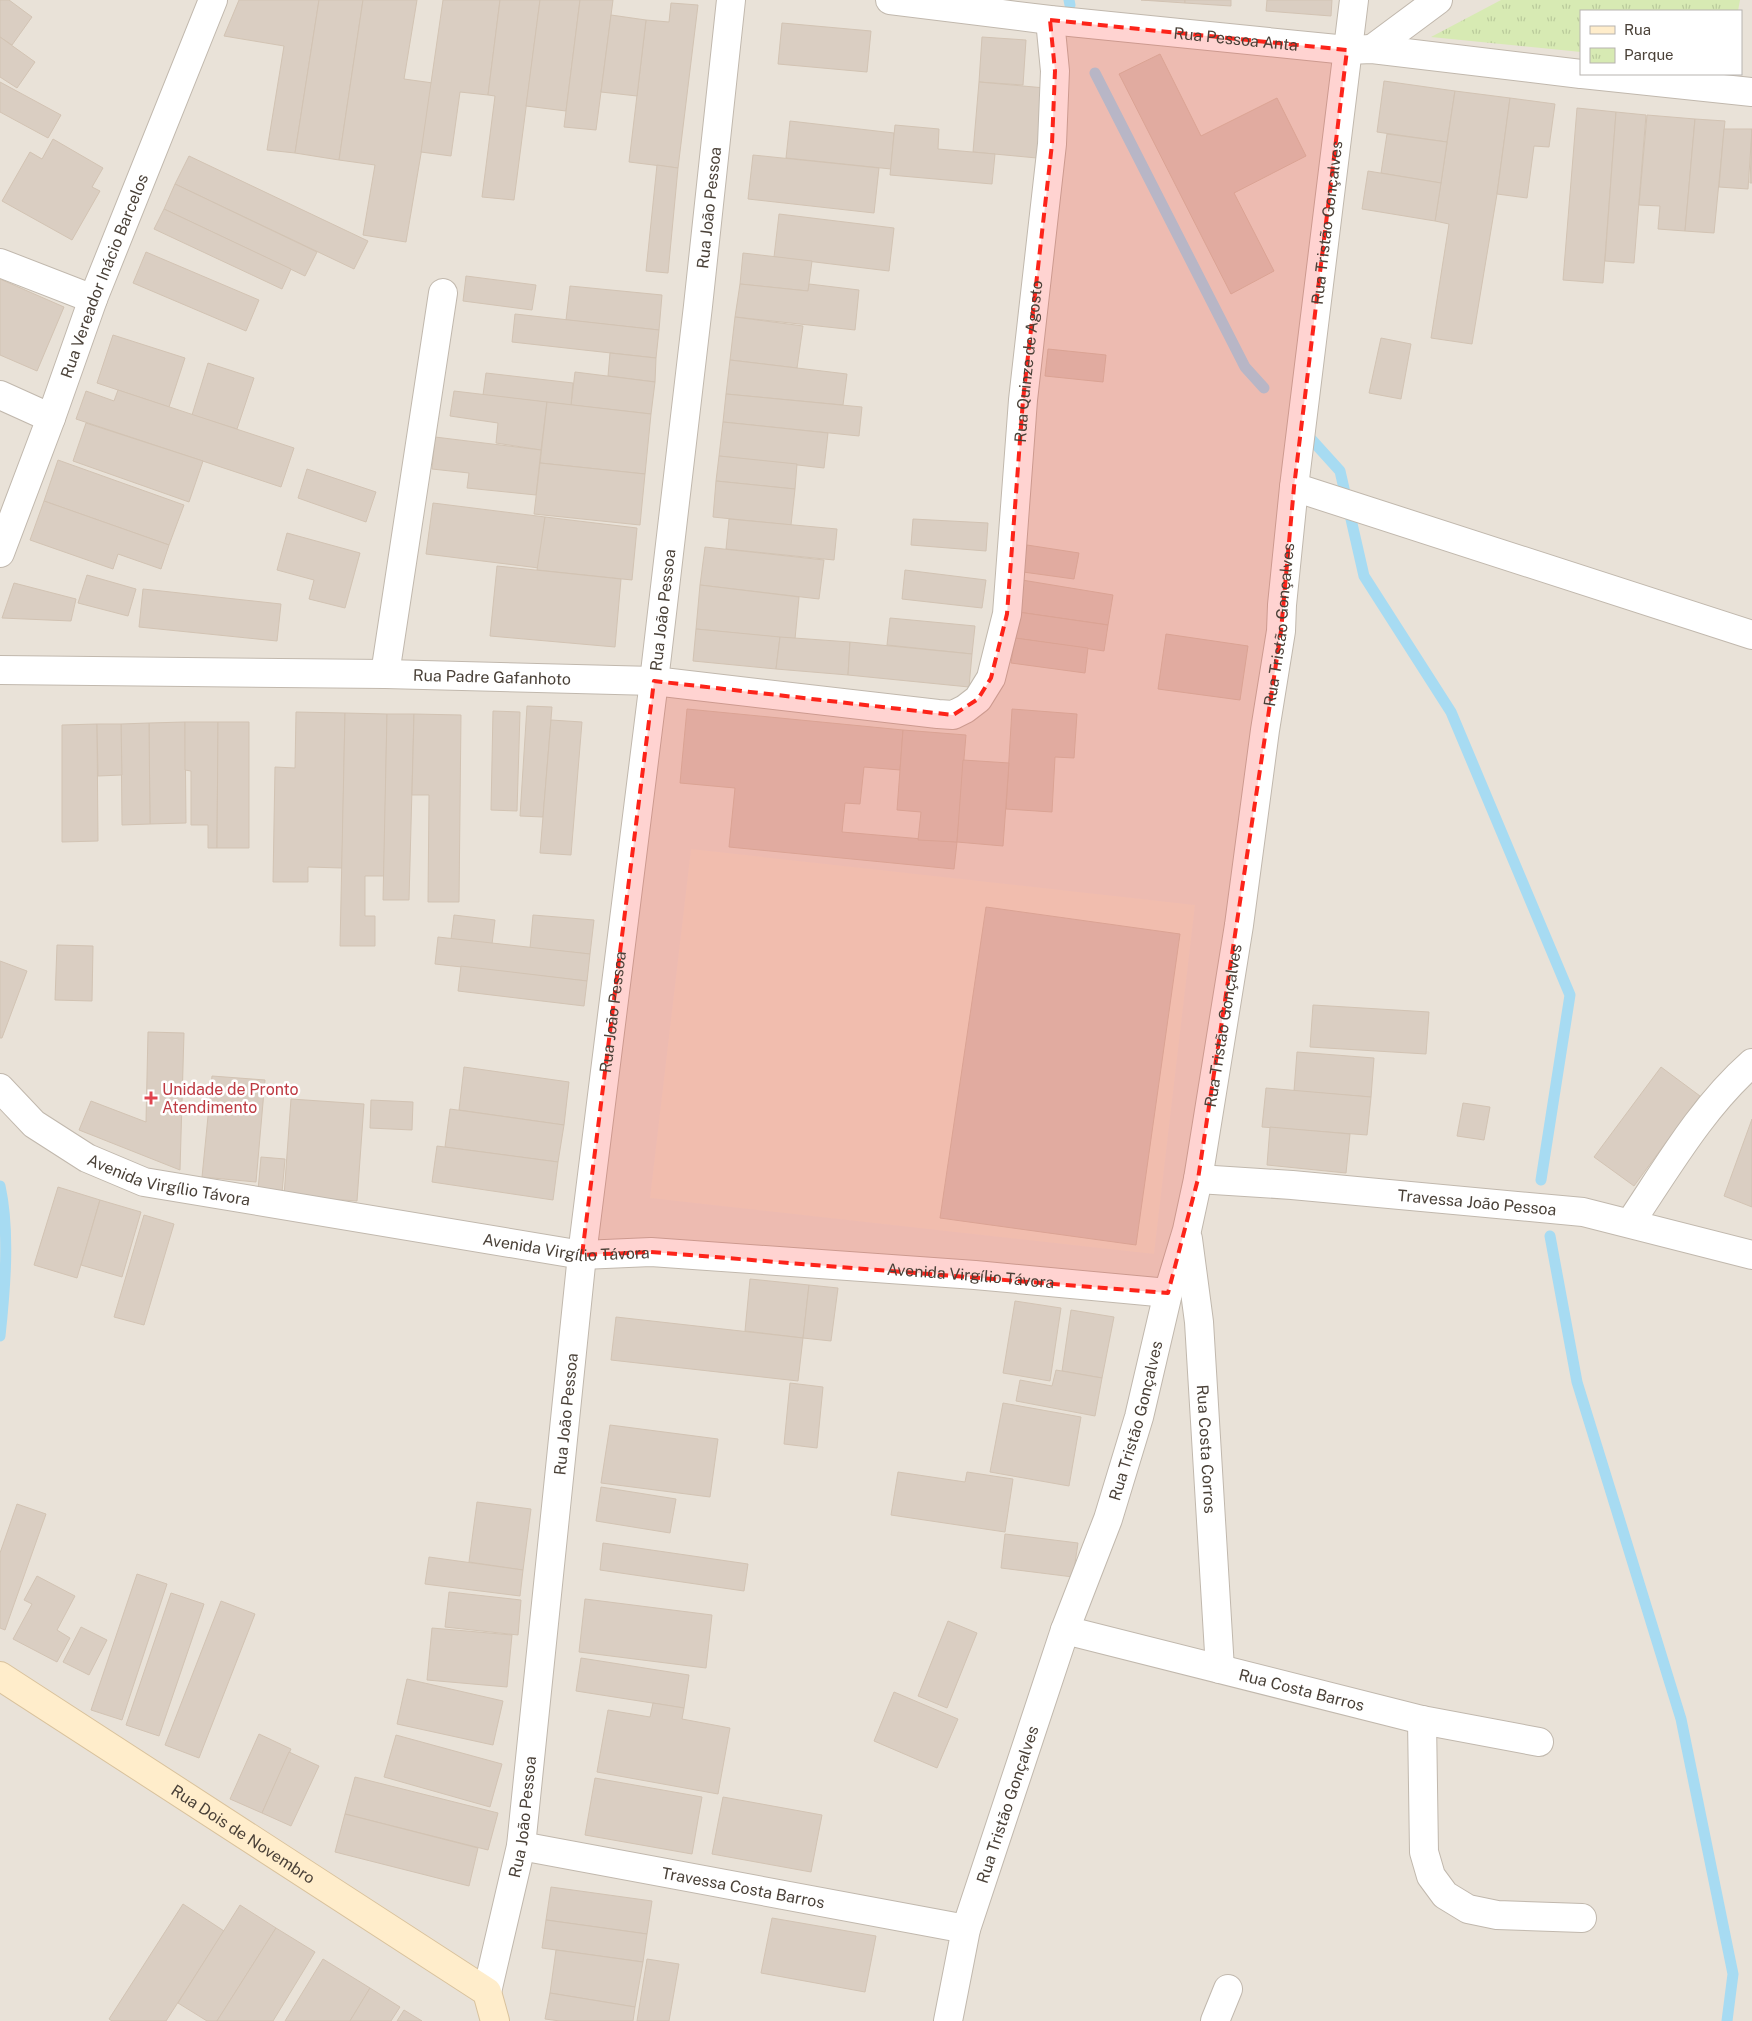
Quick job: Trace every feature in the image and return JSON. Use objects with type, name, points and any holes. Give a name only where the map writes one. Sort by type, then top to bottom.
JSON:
[{"type":"street","name":"Rua Vereador Inácio Barcelos","points":[[0,553],[93,299],[213,0]]},
{"type":"street","name":"Rua João Pessoa","points":[[495,2021],[487,1992],[521,1846],[582,1255],[654,681],[698,306],[731,0]]},
{"type":"street","name":"Rua Pessoa Anta","points":[[890,0],[1050,20],[1580,74]]},
{"type":"street","name":"Rua Tristão Gonçalves","points":[[948,2021],[966,1929],[1065,1630],[1111,1510],[1138,1416],[1168,1292],[1187,1230],[1198,1179],[1239,925],[1265,730],[1282,631],[1282,605],[1294,487],[1359,50],[1354,0]]},
{"type":"street","points":[[1359,50],[1438,0]]},
{"type":"street","name":"Rua Quinze de Agosto","points":[[978,700],[991,678],[1007,614],[1023,400],[1052,144],[1054,71],[1050,20]]},
{"type":"street","name":"Rua Pessoa Anta","points":[[1590,75],[1752,92]]},
{"type":"street","points":[[0,263],[93,299]]},
{"type":"street","points":[[385,674],[443,293]]},
{"type":"street","points":[[0,395],[51,418]]},
{"type":"street","points":[[1294,487],[1752,636]]},
{"type":"street","name":"Rua Padre Gafanhoto","points":[[0,670],[385,674],[654,681],[953,715],[978,700]]},
{"type":"street","points":[[1630,1223],[1697,1123],[1738,1075],[1752,1063]]},
{"type":"street","name":"Avenida Virgílio Távora","points":[[0,1088],[34,1124],[87,1158],[144,1182],[582,1255],[651,1252],[975,1275],[1168,1292]]},
{"type":"street","name":"Travessa João Pessoa","points":[[1198,1179],[1292,1185],[1583,1212],[1752,1255]]},
{"type":"street","name":"Rua Costa Corros","points":[[1187,1230],[1199,1322],[1220,1668]]},
{"type":"street","name":"Rua Costa Barros","points":[[1065,1630],[1422,1720],[1539,1742]]},
{"type":"street","name":"Rua Dois de Novembro","points":[[0,1676],[487,1992]]},
{"type":"street","points":[[1422,1720],[1424,1852],[1431,1876],[1445,1895],[1468,1909],[1497,1915],[1582,1918]]},
{"type":"street","name":"Travessa Costa Barros","points":[[521,1846],[966,1929]]},
{"type":"street","points":[[1214,2021],[1228,1989]]},
{"type":"highlighted area","points":[[1050,20],[1347,50],[1294,487],[1281,631],[1198,1179],[1168,1293],[651,1252],[582,1255],[654,681],[953,715],[978,699],[991,678],[1007,614],[1023,400],[1052,144],[1055,71]]},
{"type":"shaded area","points":[[0,0],[1752,0],[1752,2021],[0,2021]]},
{"type":"shaded area","points":[[691,849],[1195,905],[1154,1254],[650,1198]]},
{"type":"green space","points":[[1501,0],[1740,0],[1738,10],[1580,10],[1580,52],[1431,37]]},
{"type":"building","points":[[0,0],[9,0],[32,17],[12,45],[0,37]]},
{"type":"building","points":[[239,0],[319,0],[295,153],[267,150],[284,46],[224,36]]},
{"type":"building","points":[[319,0],[363,0],[339,160],[295,153]]},
{"type":"building","points":[[363,0],[417,0],[404,79],[433,83],[406,242],[363,235],[375,165],[339,160]]},
{"type":"building","points":[[443,0],[500,0],[488,95],[460,92],[451,156],[421,152]]},
{"type":"building","points":[[500,0],[540,0],[514,200],[482,197],[495,96],[488,95]]},
{"type":"building","points":[[540,0],[580,0],[566,111],[526,106]]},
{"type":"building","points":[[580,0],[613,0],[596,130],[564,127]]},
{"type":"building","points":[[1141,0],[1185,0],[1185,3]]},
{"type":"building","points":[[1185,0],[1231,0],[1231,6],[1185,3]]},
{"type":"building","points":[[1267,0],[1332,0],[1331,16],[1266,11]]},
{"type":"building","points":[[671,3],[698,5],[678,168],[629,162],[646,20],[669,22]]},
{"type":"building","points":[[611,15],[646,20],[637,96],[601,92]]},
{"type":"building","points":[[782,23],[871,31],[867,72],[778,64]]},
{"type":"building","points":[[0,37],[35,62],[17,88],[0,77]]},
{"type":"building","points":[[982,37],[1026,40],[1023,85],[979,82]]},
{"type":"building","points":[[1160,54],[1201,136],[1277,98],[1306,156],[1234,193],[1274,271],[1231,294],[1119,74]]},
{"type":"building","points":[[1384,81],[1455,91],[1447,142],[1377,132]]},
{"type":"building","points":[[0,82],[61,115],[48,138],[0,112]]},
{"type":"building","points":[[979,82],[1045,88],[1037,158],[973,152]]},
{"type":"building","points":[[1455,91],[1510,98],[1497,194],[1472,344],[1431,338],[1449,224],[1435,221]]},
{"type":"building","points":[[1510,98],[1555,104],[1549,147],[1534,146],[1527,198],[1497,194]]},
{"type":"building","points":[[1577,108],[1616,112],[1603,283],[1563,280]]},
{"type":"building","points":[[1616,112],[1646,115],[1634,263],[1605,261]]},
{"type":"building","points":[[1647,115],[1695,119],[1685,231],[1658,229],[1660,206],[1639,205]]},
{"type":"building","points":[[1695,119],[1725,121],[1714,233],[1685,231]]},
{"type":"building","points":[[790,121],[894,133],[891,169],[786,158]]},
{"type":"building","points":[[895,125],[939,129],[938,149],[995,154],[992,184],[890,175]]},
{"type":"building","points":[[1724,129],[1752,129],[1748,189],[1719,187]]},
{"type":"building","points":[[1752,129],[1752,183],[1750,183]]},
{"type":"building","points":[[1387,134],[1447,142],[1441,183],[1381,173]]},
{"type":"building","points":[[53,139],[103,168],[92,187],[100,191],[72,240],[2,201],[30,152],[42,159]]},
{"type":"building","points":[[753,155],[879,168],[874,213],[748,199]]},
{"type":"building","points":[[189,156],[368,241],[354,269],[175,184]]},
{"type":"building","points":[[657,165],[678,168],[668,273],[646,271]]},
{"type":"building","points":[[1368,171],[1441,183],[1435,221],[1362,209]]},
{"type":"building","points":[[175,184],[317,252],[305,276],[164,209]]},
{"type":"building","points":[[164,209],[291,269],[282,289],[154,229]]},
{"type":"building","points":[[779,214],[894,228],[889,271],[774,257]]},
{"type":"building","points":[[146,252],[259,300],[246,331],[133,283]]},
{"type":"building","points":[[743,253],[812,261],[808,291],[740,284]]},
{"type":"building","points":[[466,276],[536,285],[532,310],[463,301]]},
{"type":"building","points":[[0,279],[64,307],[37,371],[0,355]]},
{"type":"building","points":[[740,284],[808,291],[809,284],[859,290],[855,330],[735,317]]},
{"type":"building","points":[[570,286],[662,295],[659,330],[566,320]]},
{"type":"building","points":[[515,314],[659,330],[656,358],[512,342]]},
{"type":"building","points":[[735,317],[803,326],[797,368],[730,360]]},
{"type":"building","points":[[113,335],[185,358],[169,407],[97,383]]},
{"type":"building","points":[[1381,338],[1411,344],[1401,399],[1369,393]]},
{"type":"building","points":[[1048,349],[1106,355],[1103,382],[1045,376]]},
{"type":"building","points":[[610,353],[656,358],[655,382],[608,376]]},
{"type":"building","points":[[730,360],[847,374],[843,405],[726,394]]},
{"type":"building","points":[[208,363],[254,378],[237,429],[192,415]]},
{"type":"building","points":[[575,372],[655,382],[651,414],[571,405]]},
{"type":"building","points":[[486,373],[573,383],[571,405],[483,395]]},
{"type":"building","points":[[118,390],[294,448],[281,487],[76,419],[86,391],[114,401]]},
{"type":"building","points":[[454,391],[547,402],[541,450],[496,443],[498,423],[450,416]]},
{"type":"building","points":[[726,394],[862,407],[859,436],[723,422]]},
{"type":"building","points":[[547,402],[651,414],[645,474],[540,463]]},
{"type":"building","points":[[723,422],[828,433],[824,468],[719,456]]},
{"type":"building","points":[[86,423],[203,461],[189,502],[73,461]]},
{"type":"building","points":[[435,437],[541,450],[536,495],[467,488],[469,473],[432,469]]},
{"type":"building","points":[[719,456],[797,464],[795,489],[716,481]]},
{"type":"building","points":[[58,460],[184,505],[169,545],[44,501]]},
{"type":"building","points":[[540,463],[645,474],[640,525],[534,514]]},
{"type":"building","points":[[307,469],[376,492],[366,522],[298,498]]},
{"type":"building","points":[[716,481],[795,489],[791,525],[713,517]]},
{"type":"building","points":[[44,501],[169,545],[161,569],[118,554],[113,569],[30,540]]},
{"type":"building","points":[[433,503],[545,517],[539,568],[426,554]]},
{"type":"building","points":[[545,517],[637,528],[632,580],[537,570]]},
{"type":"building","points":[[729,519],[837,529],[834,560],[726,549]]},
{"type":"building","points":[[913,519],[988,523],[986,551],[911,545]]},
{"type":"building","points":[[287,533],[360,553],[345,608],[309,599],[314,580],[277,570]]},
{"type":"building","points":[[1027,545],[1079,553],[1074,579],[1023,572]]},
{"type":"building","points":[[705,547],[824,560],[819,599],[700,585]]},
{"type":"building","points":[[497,566],[621,579],[615,647],[490,636]]},
{"type":"building","points":[[905,570],[986,580],[982,608],[902,599]]},
{"type":"building","points":[[87,575],[136,589],[128,616],[78,603]]},
{"type":"building","points":[[1022,580],[1113,595],[1108,625],[1018,612]]},
{"type":"building","points":[[14,583],[76,599],[71,621],[2,618]]},
{"type":"building","points":[[700,585],[799,597],[795,639],[696,629]]},
{"type":"building","points":[[143,589],[281,604],[277,641],[139,627]]},
{"type":"building","points":[[1018,612],[1108,625],[1104,651],[1015,638]]},
{"type":"building","points":[[890,618],[975,626],[972,654],[887,645]]},
{"type":"building","points":[[696,629],[780,637],[776,669],[693,661]]},
{"type":"building","points":[[1166,634],[1248,646],[1240,700],[1158,689]]},
{"type":"building","points":[[780,637],[850,642],[848,675],[776,669]]},
{"type":"building","points":[[1015,638],[1088,648],[1085,673],[1011,663]]},
{"type":"building","points":[[850,642],[972,654],[969,687],[848,675]]},
{"type":"building","points":[[527,706],[552,707],[543,817],[520,816]]},
{"type":"building","points":[[687,709],[903,730],[900,770],[864,767],[860,804],[845,803],[842,832],[957,842],[954,869],[729,847],[735,788],[680,783]]},
{"type":"building","points":[[1012,709],[1077,714],[1074,758],[1055,757],[1052,812],[1006,809]]},
{"type":"building","points":[[493,711],[520,712],[517,811],[491,810]]},
{"type":"building","points":[[296,712],[345,713],[342,868],[308,867],[308,882],[273,882],[275,767],[295,768]]},
{"type":"building","points":[[345,713],[387,714],[384,876],[365,876],[365,916],[375,916],[375,946],[340,946]]},
{"type":"building","points":[[387,714],[414,714],[409,900],[383,900]]},
{"type":"building","points":[[414,714],[461,715],[459,902],[428,902],[429,795],[412,795]]},
{"type":"building","points":[[551,720],[582,722],[571,855],[540,853]]},
{"type":"building","points":[[185,722],[186,823],[150,824],[149,723]]},
{"type":"building","points":[[185,722],[218,722],[217,848],[208,848],[208,825],[191,825],[191,771],[185,770]]},
{"type":"building","points":[[218,722],[249,722],[249,848],[217,848]]},
{"type":"building","points":[[149,723],[150,824],[122,825],[121,724]]},
{"type":"building","points":[[97,724],[98,841],[62,842],[62,725]]},
{"type":"building","points":[[97,724],[121,724],[122,775],[98,776]]},
{"type":"building","points":[[903,730],[966,735],[957,842],[918,840],[921,812],[897,810]]},
{"type":"building","points":[[963,760],[1009,763],[1003,846],[957,842]]},
{"type":"building","points":[[986,907],[1180,934],[1136,1245],[940,1218]]},
{"type":"building","points":[[454,915],[495,920],[492,944],[451,939]]},
{"type":"building","points":[[533,915],[594,920],[590,954],[530,948]]},
{"type":"building","points":[[438,937],[590,954],[587,981],[435,964]]},
{"type":"building","points":[[57,945],[93,946],[92,1001],[55,1000]]},
{"type":"building","points":[[0,961],[27,971],[2,1038],[0,1038]]},
{"type":"building","points":[[461,966],[587,981],[584,1006],[458,991]]},
{"type":"building","points":[[1313,1005],[1429,1012],[1426,1054],[1310,1047]]},
{"type":"building","points":[[148,1032],[184,1033],[180,1170],[79,1130],[91,1101],[146,1122]]},
{"type":"building","points":[[1297,1052],[1374,1058],[1371,1097],[1294,1091]]},
{"type":"building","points":[[464,1067],[569,1082],[564,1125],[459,1110]]},
{"type":"building","points":[[1661,1067],[1700,1096],[1634,1186],[1594,1157]]},
{"type":"building","points":[[212,1076],[265,1080],[256,1182],[202,1177]]},
{"type":"building","points":[[1266,1088],[1371,1097],[1367,1135],[1262,1127]]},
{"type":"building","points":[[291,1099],[364,1104],[357,1201],[284,1196]]},
{"type":"building","points":[[371,1100],[413,1102],[412,1130],[370,1128]]},
{"type":"building","points":[[1463,1103],[1490,1107],[1484,1140],[1457,1136]]},
{"type":"building","points":[[450,1109],[564,1125],[558,1162],[445,1147]]},
{"type":"building","points":[[1752,1119],[1752,1207],[1724,1196]]},
{"type":"building","points":[[1270,1127],[1350,1134],[1346,1173],[1267,1165]]},
{"type":"building","points":[[437,1146],[558,1162],[553,1200],[432,1182]]},
{"type":"building","points":[[261,1157],[285,1159],[282,1193],[258,1190]]},
{"type":"building","points":[[58,1187],[100,1200],[77,1278],[34,1265]]},
{"type":"building","points":[[100,1200],[141,1212],[122,1277],[81,1265]]},
{"type":"building","points":[[144,1215],[174,1224],[144,1325],[114,1317]]},
{"type":"building","points":[[750,1279],[809,1285],[803,1338],[745,1331]]},
{"type":"building","points":[[809,1285],[838,1288],[831,1341],[803,1338]]},
{"type":"building","points":[[1015,1301],[1061,1308],[1050,1381],[1003,1373]]},
{"type":"building","points":[[1071,1310],[1114,1317],[1102,1378],[1062,1371]]},
{"type":"building","points":[[616,1317],[803,1338],[798,1381],[611,1360]]},
{"type":"building","points":[[1056,1370],[1102,1378],[1095,1416],[1016,1401],[1020,1380],[1052,1386]]},
{"type":"building","points":[[790,1383],[823,1387],[817,1448],[784,1444]]},
{"type":"building","points":[[1003,1403],[1081,1417],[1069,1486],[990,1472]]},
{"type":"building","points":[[610,1425],[718,1439],[710,1497],[601,1483]]},
{"type":"building","points":[[898,1472],[965,1482],[967,1472],[1013,1479],[1005,1532],[891,1515]]},
{"type":"building","points":[[601,1487],[676,1499],[670,1533],[596,1521]]},
{"type":"building","points":[[477,1502],[531,1509],[523,1570],[469,1562]]},
{"type":"building","points":[[17,1504],[46,1514],[5,1630],[0,1628],[0,1553]]},
{"type":"building","points":[[1005,1534],[1078,1543],[1073,1577],[1001,1568]]},
{"type":"building","points":[[603,1543],[748,1564],[744,1591],[600,1570]]},
{"type":"building","points":[[429,1557],[523,1570],[520,1596],[425,1584]]},
{"type":"building","points":[[137,1574],[167,1584],[122,1720],[91,1710]]},
{"type":"building","points":[[37,1576],[75,1596],[57,1630],[70,1638],[57,1662],[13,1639],[32,1604],[24,1600]]},
{"type":"building","points":[[449,1592],[521,1600],[518,1635],[445,1627]]},
{"type":"building","points":[[171,1593],[204,1604],[159,1736],[126,1725]]},
{"type":"building","points":[[585,1599],[712,1615],[706,1668],[579,1652]]},
{"type":"building","points":[[221,1601],[255,1614],[199,1758],[165,1745]]},
{"type":"building","points":[[948,1621],[977,1633],[947,1708],[918,1696]]},
{"type":"building","points":[[81,1627],[107,1640],[89,1675],[63,1662]]},
{"type":"building","points":[[432,1628],[512,1635],[507,1687],[427,1680]]},
{"type":"building","points":[[581,1658],[689,1675],[684,1708],[576,1691]]},
{"type":"building","points":[[407,1679],[503,1701],[493,1745],[397,1724]]},
{"type":"building","points":[[894,1692],[958,1719],[937,1768],[874,1741]]},
{"type":"building","points":[[653,1703],[684,1708],[682,1719],[730,1728],[718,1794],[597,1772],[608,1710],[650,1717]]},
{"type":"building","points":[[259,1734],[291,1749],[262,1813],[230,1799]]},
{"type":"building","points":[[396,1735],[502,1764],[490,1807],[384,1777]]},
{"type":"building","points":[[289,1752],[319,1766],[291,1826],[262,1813]]},
{"type":"building","points":[[355,1777],[498,1813],[488,1850],[345,1814]]},
{"type":"building","points":[[595,1778],[702,1797],[692,1854],[585,1835]]},
{"type":"building","points":[[723,1797],[822,1815],[811,1872],[712,1854]]},
{"type":"building","points":[[345,1814],[478,1848],[469,1886],[335,1852]]},
{"type":"building","points":[[551,1887],[652,1901],[647,1934],[546,1920]]},
{"type":"building","points":[[183,1904],[224,1931],[166,2021],[112,2021],[109,2019]]},
{"type":"building","points":[[240,1905],[276,1928],[217,2021],[207,2021],[178,2003]]},
{"type":"building","points":[[772,1918],[876,1936],[865,1992],[761,1973]]},
{"type":"building","points":[[546,1920],[647,1934],[643,1962],[542,1948]]},
{"type":"building","points":[[276,1928],[315,1952],[273,2021],[217,2021]]},
{"type":"building","points":[[556,1950],[643,1962],[635,2007],[550,1993]]},
{"type":"building","points":[[323,1959],[370,1988],[350,2021],[285,2021]]},
{"type":"building","points":[[647,1959],[679,1964],[669,2021],[637,2021]]},
{"type":"building","points":[[370,1988],[400,2007],[391,2021],[350,2021]]},
{"type":"building","points":[[550,1993],[635,2007],[633,2021],[560,2021],[545,2019]]},
{"type":"building","points":[[404,2010],[422,2021],[397,2021]]},
{"type":"waterway","points":[[1069,0],[1070,5]]},
{"type":"waterway","points":[[1095,73],[1245,367],[1264,388]]},
{"type":"waterway","points":[[1311,439],[1340,471],[1364,576],[1451,712],[1570,995],[1541,1180]]},
{"type":"waterway","points":[[0,1186],[6,1241],[0,1336]]},
{"type":"waterway","points":[[1550,1236],[1577,1382],[1681,1719],[1733,1974],[1727,2021]]},
{"type":"place","name":"Unidade de Pronto Atendimento","points":[[151,1098]]}]
